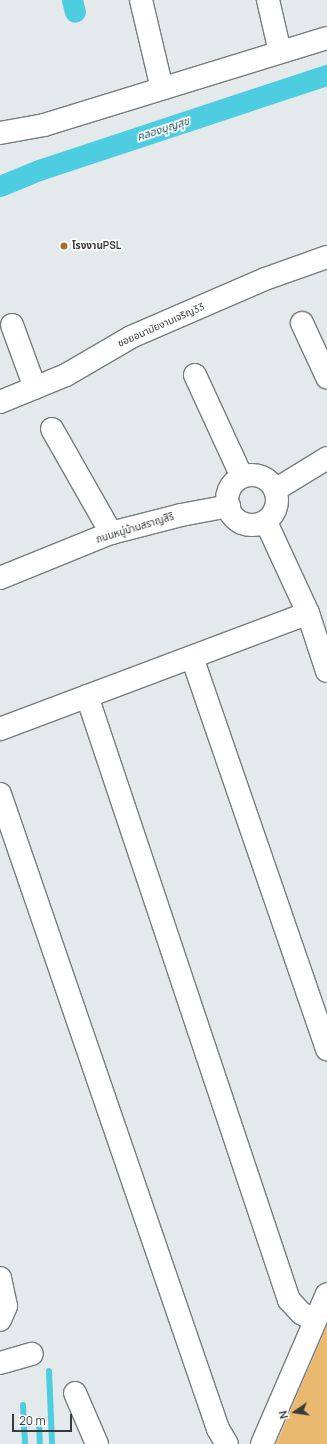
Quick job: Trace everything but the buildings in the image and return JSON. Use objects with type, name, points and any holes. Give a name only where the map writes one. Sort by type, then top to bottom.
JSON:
[{"type":"street","points":[[141,0],[162,89]]},
{"type":"street","points":[[268,0],[280,52]]},
{"type":"street","points":[[0,133],[44,126],[327,38]]},
{"type":"street","name":"ซอยอนามัยงามเจริญ33","points":[[0,402],[66,375],[130,337],[265,279],[327,257]]},
{"type":"street","points":[[302,322],[327,377]]},
{"type":"street","points":[[12,325],[35,388]]},
{"type":"street","points":[[195,375],[242,477]]},
{"type":"street","points":[[52,429],[111,533]]},
{"type":"street","points":[[275,490],[327,458]]},
{"type":"street","points":[[251,475],[262,477],[271,483],[275,490],[278,504],[274,514],[266,522],[249,526],[240,523],[233,517],[229,506],[229,490],[242,477],[251,475]]},
{"type":"street","name":"ถนนหมู่บ้านสราญสิริ","points":[[0,578],[111,533],[181,515],[229,506]]},
{"type":"street","points":[[266,522],[308,613],[327,671]]},
{"type":"street","points":[[0,729],[308,613]]},
{"type":"street","points":[[192,657],[327,1049]]},
{"type":"street","points":[[87,696],[289,1300],[301,1313],[315,1321]]},
{"type":"street","points":[[0,794],[218,1430],[227,1444]]},
{"type":"street","points":[[0,1278],[6,1306],[0,1320]]},
{"type":"street","points":[[262,1444],[327,1294]]},
{"type":"street","points":[[0,1363],[32,1354]]},
{"type":"street","points":[[75,1393],[97,1444]]},
{"type":"shaded area","points":[[327,1325],[327,1444],[276,1444]]},
{"type":"waterway","points":[[72,0],[75,12]]},
{"type":"waterway","name":"คลองบุญสุข","points":[[0,186],[39,170],[327,75]]},
{"type":"waterway","points":[[49,1371],[52,1444]]},
{"type":"waterway","points":[[23,1405],[25,1444]]},
{"type":"waterway","points":[[39,1419],[40,1444]]},
{"type":"place","name":"โรงงานPSL","points":[[64,246]]}]
